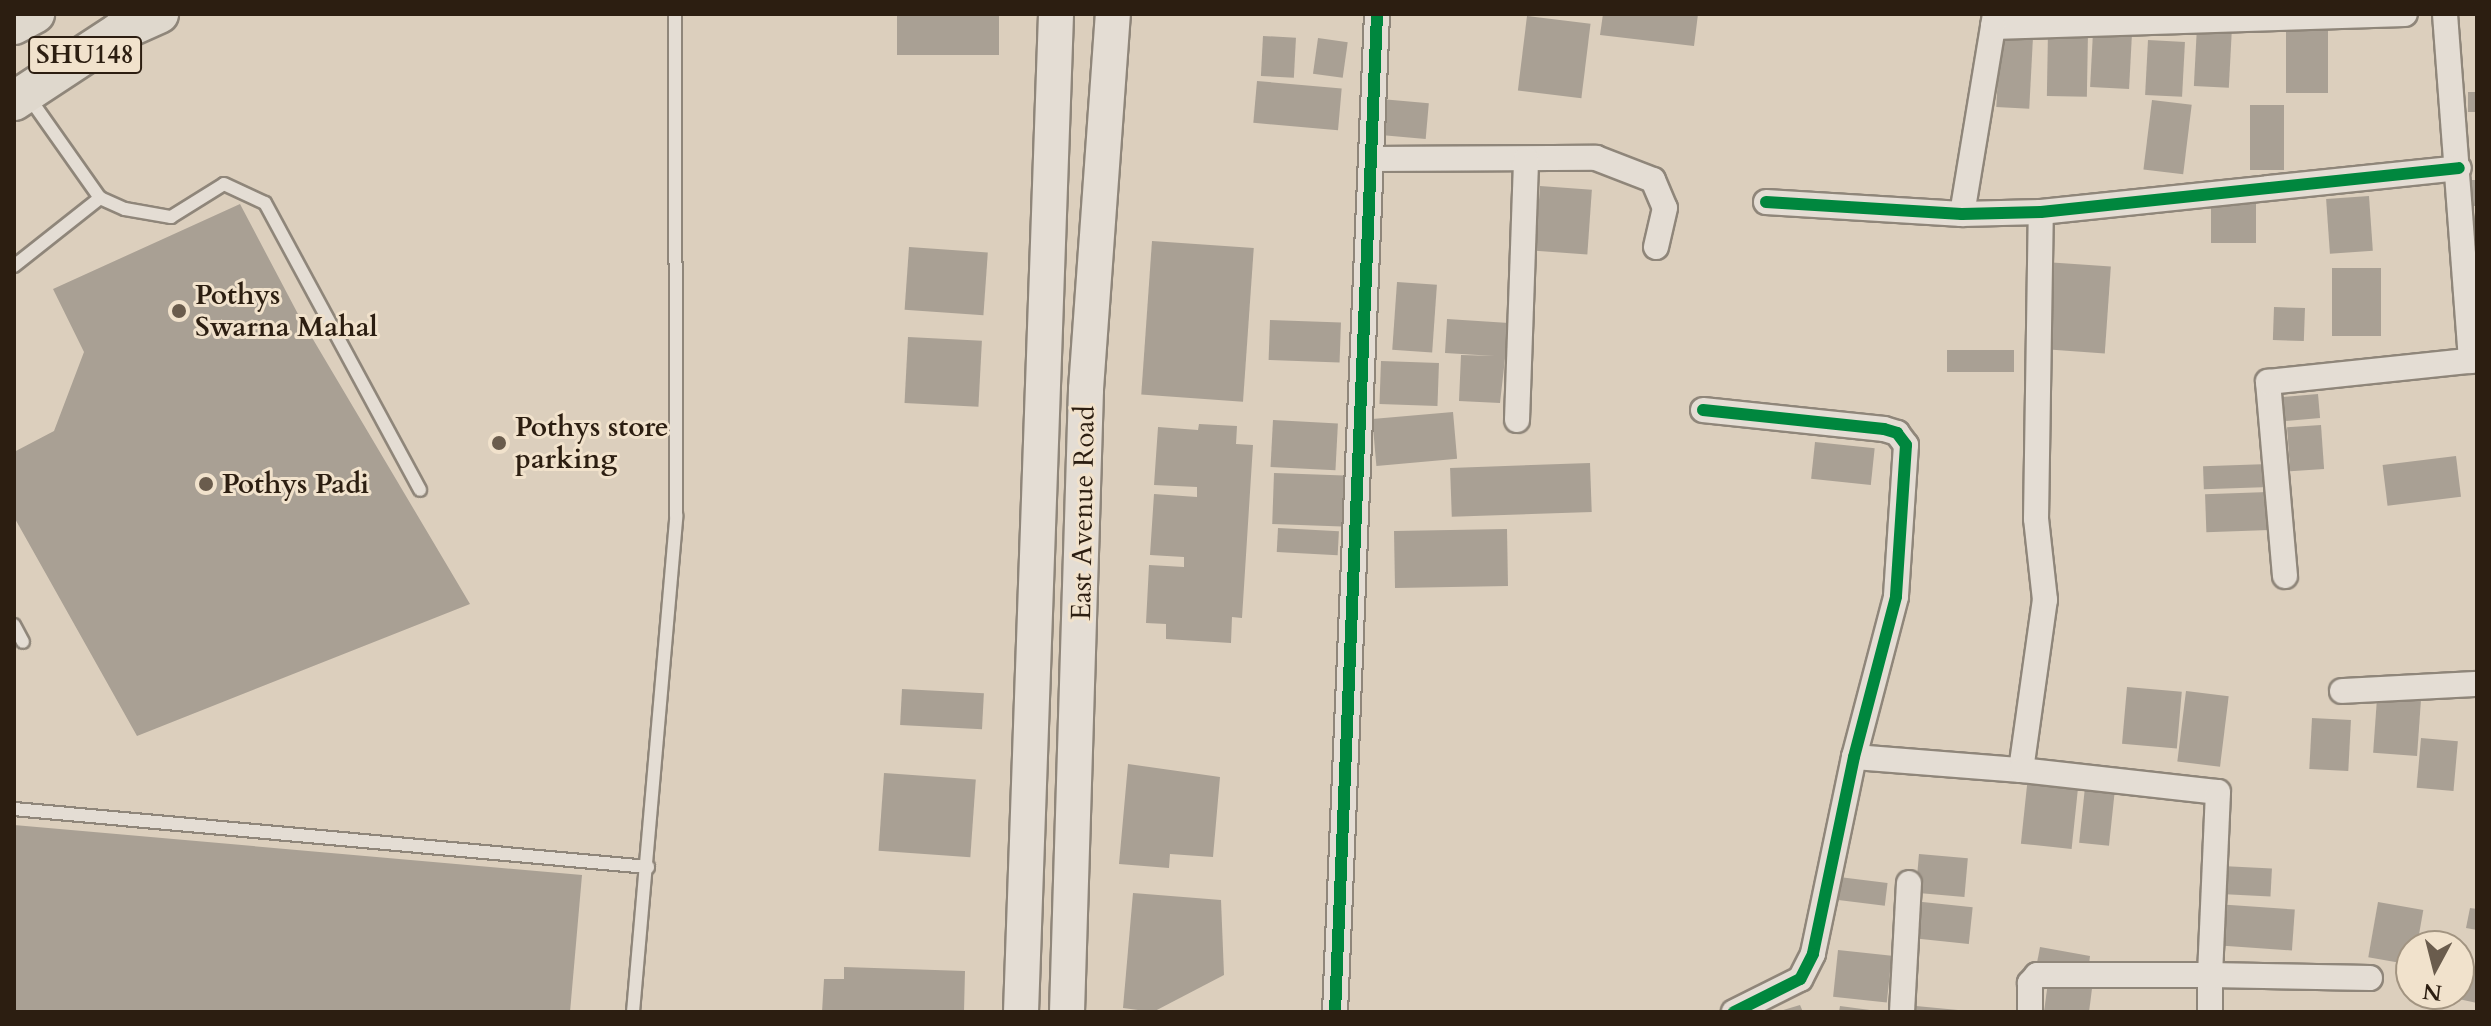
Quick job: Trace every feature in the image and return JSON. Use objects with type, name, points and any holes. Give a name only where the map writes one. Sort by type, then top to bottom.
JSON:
[{"type":"main road","name":"SHU148","points":[[14,25],[35,14]]},
{"type":"main road","name":"SHU148","points":[[20,98],[119,32],[159,14]]},
{"type":"main road","name":"East Avenue Road","points":[[1021,1012],[1056,14]]},
{"type":"main road","name":"East Avenue Road","points":[[1067,1012],[1086,389],[1113,14]]},
{"type":"street","points":[[1330,1010],[1377,14]]},
{"type":"street","points":[[1962,214],[1994,20],[2405,14]]},
{"type":"street","points":[[2285,576],[2268,382],[2474,360],[2445,14]]},
{"type":"street","points":[[1372,159],[1596,158],[1653,180],[1665,208],[1656,247]]},
{"type":"street","points":[[1517,420],[1526,159]]},
{"type":"street","points":[[1766,202],[1962,214],[2041,212],[2459,168]]},
{"type":"street","points":[[2021,770],[2045,600],[2036,519],[2041,212]]},
{"type":"street","points":[[1703,410],[1884,429],[1906,445],[1896,597],[1854,757],[1813,954],[1800,979],[1734,1012]]},
{"type":"street","points":[[2342,691],[2477,684]]},
{"type":"street","points":[[1854,757],[2021,770],[2218,792],[2210,1012]]},
{"type":"street","points":[[1902,1012],[1909,883]]},
{"type":"street","points":[[2030,1012],[2030,983],[2037,975],[2370,978]]},
{"type":"lane","points":[[633,1012],[648,867],[676,516],[675,14]]},
{"type":"lane","points":[[20,98],[100,198],[125,209],[171,217],[224,184],[265,203],[420,490]]},
{"type":"lane","points":[[14,266],[100,198]]},
{"type":"lane","points":[[14,625],[23,642]]},
{"type":"lane","points":[[14,809],[648,867]]},
{"type":"building","points":[[897,14],[999,14],[999,55],[897,55]]},
{"type":"building","points":[[1603,14],[1698,14],[1694,46],[1600,35]]},
{"type":"building","points":[[1527,16],[1591,24],[1581,98],[1518,90]]},
{"type":"building","points":[[2286,22],[2328,22],[2328,93],[2286,93]]},
{"type":"building","points":[[2197,26],[2232,28],[2229,88],[2194,86]]},
{"type":"building","points":[[2048,31],[2088,32],[2087,97],[2047,96]]},
{"type":"building","points":[[2093,32],[2132,34],[2129,89],[2090,87]]},
{"type":"building","points":[[1263,36],[1296,38],[1294,78],[1261,76]]},
{"type":"building","points":[[2000,36],[2033,38],[2029,109],[1996,107]]},
{"type":"building","points":[[1318,38],[1348,42],[1343,78],[1313,74]]},
{"type":"building","points":[[2148,40],[2185,42],[2182,97],[2145,95]]},
{"type":"building","points":[[1257,81],[1342,88],[1338,130],[1253,123]]},
{"type":"building","points":[[2468,92],[2477,92],[2477,112],[2468,112]]},
{"type":"building","points":[[1381,99],[1429,103],[1426,139],[1378,135]]},
{"type":"building","points":[[2152,100],[2192,105],[2183,174],[2143,169]]},
{"type":"building","points":[[2250,105],[2284,105],[2284,170],[2250,170]]},
{"type":"building","points":[[2470,180],[2477,180],[2477,206],[2470,206]]},
{"type":"building","points":[[1540,186],[1592,190],[1587,254],[1535,251]]},
{"type":"building","points":[[2211,196],[2256,196],[2256,243],[2211,243]]},
{"type":"building","points":[[2369,196],[2373,251],[2330,254],[2326,199]]},
{"type":"building","name":"Pothys Padi","points":[[240,204],[298,314],[470,604],[137,736],[14,517],[14,452],[54,431],[84,352],[53,289]]},
{"type":"building","points":[[1152,241],[1254,248],[1243,402],[1141,395]]},
{"type":"building","points":[[909,247],[988,253],[983,315],[905,310]]},
{"type":"building","points":[[2045,262],[2111,267],[2105,353],[2039,349]]},
{"type":"building","points":[[2332,268],[2381,268],[2381,336],[2332,336]]},
{"type":"building","points":[[1397,282],[1437,285],[1432,353],[1392,350]]},
{"type":"building","points":[[2274,307],[2305,308],[2304,341],[2273,340]]},
{"type":"building","points":[[1447,319],[1509,323],[1500,403],[1459,401],[1461,355],[1495,356],[1445,353]]},
{"type":"building","points":[[1270,320],[1341,322],[1340,362],[1269,360]]},
{"type":"building","points":[[908,337],[982,341],[978,407],[905,403]]},
{"type":"building","points":[[1947,350],[2014,350],[2014,372],[1947,372]]},
{"type":"building","points":[[1381,361],[1439,363],[1437,406],[1379,404]]},
{"type":"building","points":[[2318,394],[2320,418],[2281,421],[2279,397]]},
{"type":"building","points":[[1453,412],[1457,459],[1376,466],[1372,419]]},
{"type":"building","points":[[1273,420],[1338,423],[1335,470],[1271,467]]},
{"type":"building","points":[[1199,424],[1237,426],[1236,444],[1253,445],[1242,618],[1232,617],[1231,643],[1166,639],[1166,624],[1146,623],[1149,565],[1184,567],[1184,557],[1150,555],[1154,494],[1197,497],[1197,487],[1154,485],[1158,427],[1198,430]]},
{"type":"building","points":[[2321,425],[2324,469],[2290,471],[2287,427]]},
{"type":"building","points":[[1815,442],[1875,448],[1871,485],[1811,479]]},
{"type":"building","points":[[2456,456],[2461,497],[2388,506],[2383,465]]},
{"type":"building","points":[[1590,463],[1592,512],[1452,517],[1450,468]]},
{"type":"building","points":[[2269,464],[2270,487],[2204,489],[2203,466]]},
{"type":"building","points":[[1274,473],[1344,475],[1342,526],[1272,524]]},
{"type":"building","points":[[2268,492],[2269,530],[2206,532],[2205,494]]},
{"type":"building","points":[[1278,528],[1339,531],[1338,555],[1277,552]]},
{"type":"building","points":[[1507,529],[1508,586],[1395,588],[1394,531]]},
{"type":"building","points":[[2127,687],[2182,692],[2177,749],[2122,744]]},
{"type":"building","points":[[902,689],[984,693],[982,729],[900,725]]},
{"type":"building","points":[[2186,691],[2229,696],[2220,767],[2177,761]]},
{"type":"building","points":[[2377,698],[2421,701],[2417,756],[2373,753]]},
{"type":"building","points":[[2312,718],[2351,720],[2348,771],[2309,769]]},
{"type":"building","points":[[2421,738],[2458,741],[2454,791],[2417,788]]},
{"type":"building","points":[[1128,764],[1220,777],[1213,857],[1170,854],[1169,868],[1119,864]]},
{"type":"building","points":[[884,773],[976,779],[970,857],[879,851]]},
{"type":"building","points":[[2028,776],[2079,781],[2072,849],[2021,844]]},
{"type":"building","points":[[2085,787],[2115,790],[2109,846],[2079,843]]},
{"type":"building","points":[[14,825],[582,875],[570,1012],[14,1012]]},
{"type":"building","points":[[1919,854],[1968,858],[1964,897],[1916,893]]},
{"type":"building","points":[[2222,866],[2272,869],[2270,897],[2221,894]]},
{"type":"building","points":[[1831,876],[1888,883],[1885,906],[1828,899]]},
{"type":"building","points":[[1133,893],[1221,900],[1224,975],[1153,1012],[1123,1008]]},
{"type":"building","points":[[1913,901],[1973,907],[1969,944],[1909,938]]},
{"type":"building","points":[[2378,902],[2423,910],[2420,930],[2395,930],[2395,962],[2368,957]]},
{"type":"building","points":[[2216,904],[2295,910],[2292,950],[2213,945]]},
{"type":"building","points":[[2470,908],[2477,909],[2477,930],[2466,928]]},
{"type":"building","points":[[2040,947],[2090,956],[2088,973],[2036,968]]},
{"type":"building","points":[[1838,950],[1892,956],[1887,1002],[1833,997]]},
{"type":"building","points":[[844,967],[965,971],[964,1012],[822,1012],[824,979],[844,979]]},
{"type":"building","points":[[2475,969],[2477,969],[2475,1003]]},
{"type":"building","points":[[2093,981],[2089,1012],[2044,1012],[2048,982]]},
{"type":"building","points":[[1800,1005],[1803,1012],[1780,1012],[1780,1011]]},
{"type":"building","points":[[1840,1006],[1870,1010],[1870,1012],[1839,1012]]},
{"type":"building","points":[[1916,1006],[1958,1010],[1958,1012],[1916,1012]]},
{"type":"cycle path","points":[[1335,1012],[1377,14]]},
{"type":"cycle path","points":[[1766,202],[1962,214],[2041,212],[2459,168]]},
{"type":"cycle path","points":[[1703,410],[1884,429],[1897,433],[1906,445],[1896,597],[1854,757],[1813,954],[1800,979],[1734,1012]]},
{"type":"place","name":"Pothys Swarna Mahal","points":[[179,311]]},
{"type":"place","name":"Pothys store parking","points":[[499,443]]},
{"type":"place","name":"Pothys Padi","points":[[206,484]]}]
